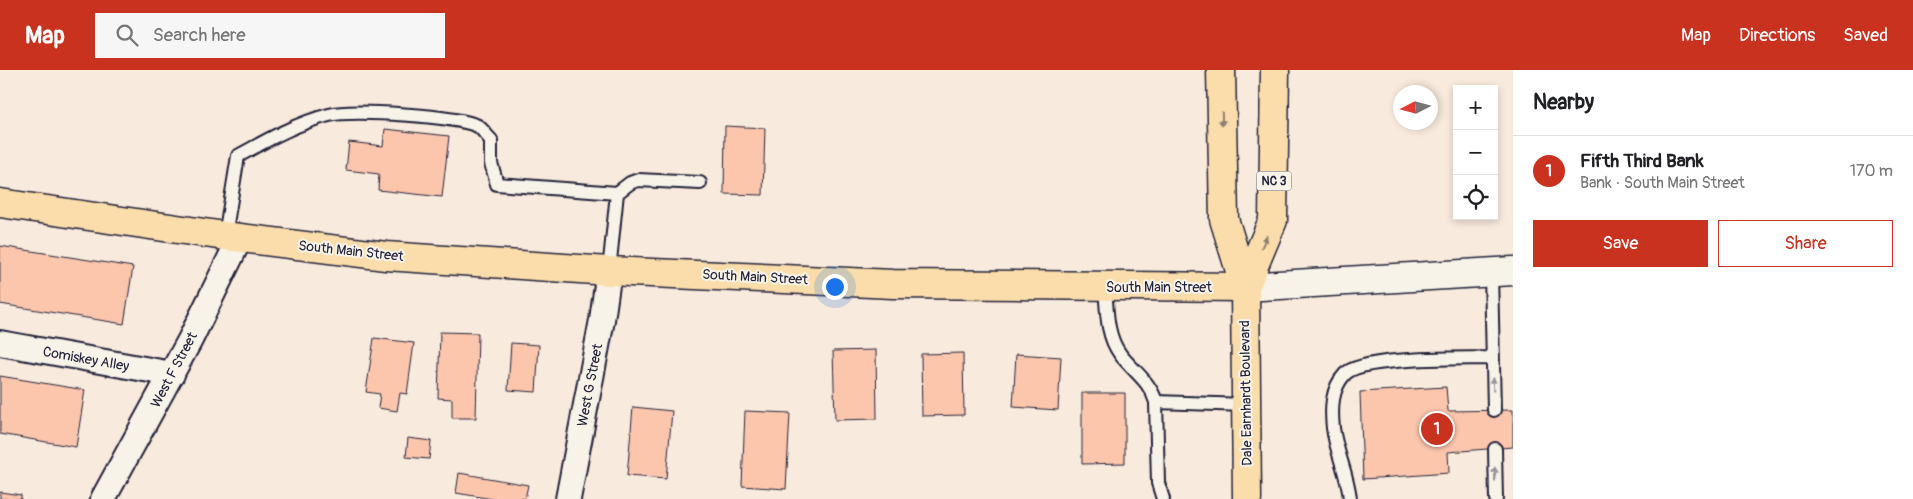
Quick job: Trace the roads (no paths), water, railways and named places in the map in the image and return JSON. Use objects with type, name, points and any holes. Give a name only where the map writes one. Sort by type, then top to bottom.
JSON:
[{"type":"main road","name":"Dale Earnhardt Boulevard","points":[[1221,70],[1224,219],[1245,287],[1247,499]]},
{"type":"main road","name":"Dale Earnhardt Boulevard","points":[[1245,287],[1273,220],[1275,70]]},
{"type":"main road","name":"South Main Street","points":[[0,203],[232,237],[386,256],[609,271],[893,284],[1245,287],[1502,272]]},
{"type":"street","name":"West F Street","points":[[103,499],[172,374],[232,237]]},
{"type":"street","name":"West G Street","points":[[568,499],[602,320],[609,271]]},
{"type":"street","name":"Comiskey Alley","points":[[0,343],[172,374]]},
{"type":"lane","points":[[232,237],[238,156],[278,135],[330,114],[373,112],[454,120],[478,126],[491,140],[496,184],[617,193],[630,183],[638,180],[700,183]]},
{"type":"lane","points":[[609,271],[617,193]]},
{"type":"lane","points":[[1494,410],[1492,358],[1502,272]]},
{"type":"lane","points":[[1105,286],[1108,328],[1112,339],[1120,353],[1153,391],[1156,402],[1158,483],[1163,499]]},
{"type":"lane","points":[[1350,499],[1333,429],[1332,402],[1336,386],[1346,373],[1357,366],[1370,363],[1492,358]]},
{"type":"lane","points":[[1156,402],[1246,405]]},
{"type":"lane","points":[[1495,449],[1496,499]]},
{"type":"place","name":"Fifth Third Bank","points":[[1437,429]]}]
